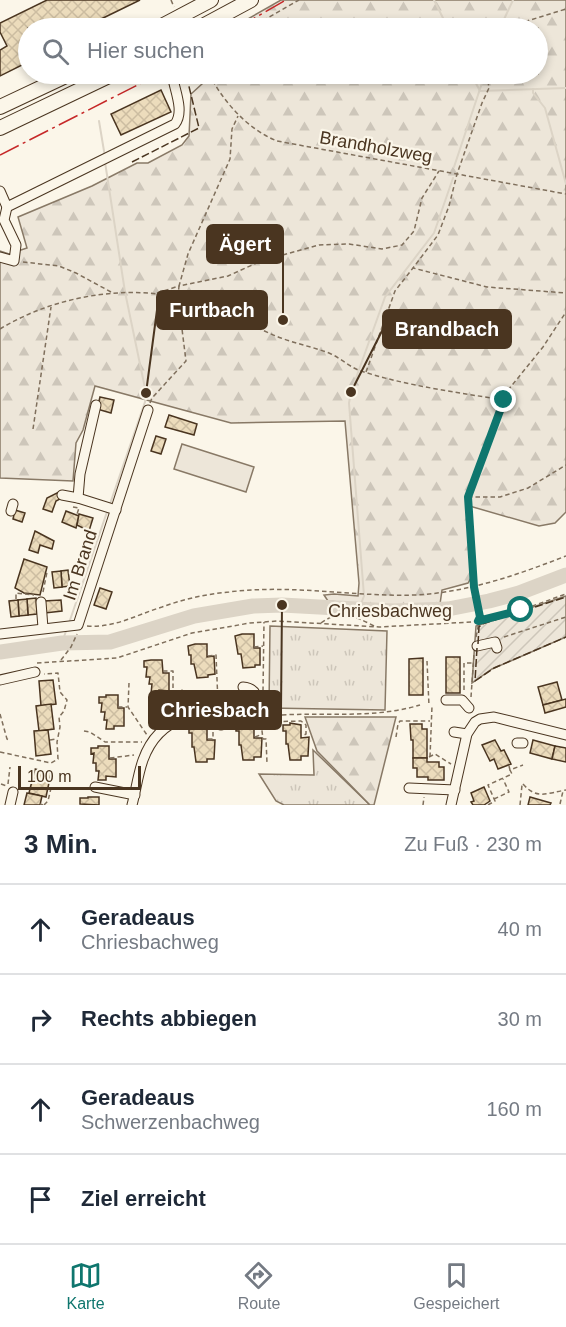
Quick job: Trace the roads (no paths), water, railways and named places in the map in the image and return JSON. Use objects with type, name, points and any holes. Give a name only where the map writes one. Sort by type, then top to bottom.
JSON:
[{"type":"highway","points":[[177,18],[211,0]]},
{"type":"highway","points":[[217,18],[247,2]]},
{"type":"highway","points":[[0,107],[49,84]]},
{"type":"highway","points":[[0,128],[92,84]]},
{"type":"street","points":[[225,18],[247,2]]},
{"type":"street","points":[[7,207],[175,124],[180,112],[174,84]]},
{"type":"street","points":[[0,192],[7,207],[4,220],[16,245],[14,261],[0,257]]},
{"type":"street","points":[[78,498],[86,447],[96,405]]},
{"type":"street","name":"Im Brand","points":[[0,634],[71,625],[148,410]]},
{"type":"street","points":[[62,495],[94,498],[103,506],[114,510]]},
{"type":"street","points":[[41,599],[44,628]]},
{"type":"street","points":[[477,646],[496,645]]},
{"type":"street","points":[[2,682],[26,679],[34,668]]},
{"type":"street","points":[[95,787],[133,800],[143,760],[150,745],[165,727],[176,720],[220,709],[259,714],[258,700],[252,689],[243,687]]},
{"type":"street","points":[[446,700],[462,700],[469,708]]},
{"type":"street","points":[[220,709],[221,725]]},
{"type":"street","points":[[451,805],[467,734],[471,726],[480,719],[505,719],[566,735]]},
{"type":"street","points":[[454,732],[467,734]]},
{"type":"street","points":[[9,787],[10,805]]},
{"type":"street","points":[[409,790],[454,792],[425,793],[409,790]]},
{"type":"waterway","points":[[434,0],[443,18]]},
{"type":"waterway","points":[[505,18],[513,0]]},
{"type":"waterway","points":[[476,84],[480,91],[566,88]]},
{"type":"waterway","points":[[454,167],[482,84]]},
{"type":"waterway","points":[[533,89],[533,93],[545,108],[566,184]]},
{"type":"waterway","points":[[99,121],[105,157]]},
{"type":"waterway","points":[[105,162],[125,292],[146,393],[146,399],[110,504]]},
{"type":"waterway","points":[[359,609],[364,596],[349,403],[351,392],[385,297],[434,233],[453,178]]},
{"type":"waterway","points":[[69,623],[108,509]]},
{"type":"waterway","points":[[0,652],[62,643],[110,642],[194,616],[253,606],[282,605],[393,611],[448,609],[519,593],[566,575]]},
{"type":"waterway","points":[[62,643],[67,628]]},
{"type":"place","name":"Ägert","points":[[283,320]]},
{"type":"place","name":"Brandbach","points":[[351,392]]},
{"type":"place","name":"Furtbach","points":[[146,393]]},
{"type":"place","name":"Chriesbach","points":[[282,605]]}]
